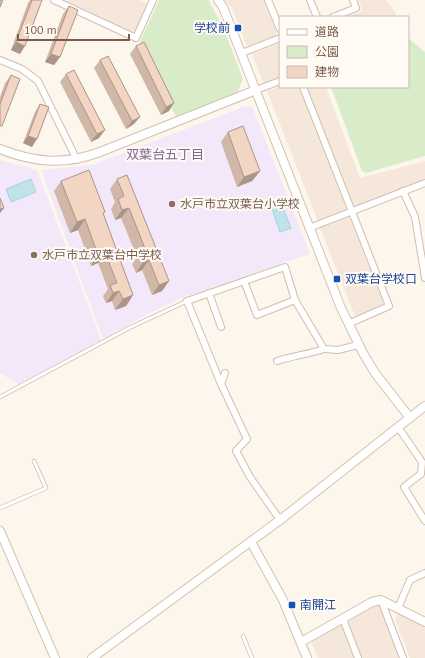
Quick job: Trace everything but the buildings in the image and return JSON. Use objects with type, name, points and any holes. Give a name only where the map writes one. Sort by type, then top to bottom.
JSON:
[{"type":"street","points":[[54,0],[136,38],[152,0]]},
{"type":"street","points":[[218,0],[223,7],[242,53],[309,228],[348,324],[358,345],[375,373],[410,418]]},
{"type":"street","points":[[268,0],[279,27]]},
{"type":"street","points":[[310,0],[317,16]]},
{"type":"street","points":[[336,16],[356,8],[353,0]]},
{"type":"street","points":[[242,53],[279,38]]},
{"type":"street","points":[[0,60],[22,69],[38,81],[77,160]]},
{"type":"street","points":[[0,149],[28,159],[58,161],[77,160],[279,81]]},
{"type":"street","points":[[303,88],[389,306],[348,324]]},
{"type":"street","points":[[309,228],[425,183]]},
{"type":"street","points":[[403,191],[415,217],[425,278]]},
{"type":"street","points":[[280,520],[250,477],[236,451],[247,439],[221,384],[187,301],[285,267],[295,300],[324,349]]},
{"type":"street","points":[[244,281],[256,315],[295,300]]},
{"type":"street","points":[[209,293],[221,327]]},
{"type":"street","points":[[277,361],[296,355],[310,354],[324,349],[338,350],[358,345]]},
{"type":"street","points":[[221,384],[224,373]]},
{"type":"street","points":[[92,658],[251,542],[425,406]]},
{"type":"street","points":[[398,427],[422,462],[421,474],[404,487],[425,521]]},
{"type":"street","points":[[0,531],[55,658]]},
{"type":"street","points":[[251,542],[283,600],[307,658]]},
{"type":"street","points":[[398,608],[410,580],[425,573]]},
{"type":"street","points":[[301,642],[372,602],[381,600],[425,622]]},
{"type":"street","points":[[381,600],[403,658]]},
{"type":"street","points":[[342,619],[358,658]]},
{"type":"lane","points":[[0,397],[129,328],[187,301]]},
{"type":"lane","points":[[0,508],[46,488],[34,461]]},
{"type":"lane","points":[[243,636],[252,658]]},
{"type":"shaded area","points":[[63,0],[140,0],[147,5],[135,31],[132,32]]},
{"type":"shaded area","points":[[226,0],[264,0],[277,32],[275,36],[247,47],[232,8]]},
{"type":"shaded area","points":[[359,0],[386,0],[396,13],[396,16],[350,16],[362,11]]},
{"type":"shaded area","points":[[279,43],[279,78],[264,84],[252,54]]},
{"type":"shaded area","points":[[279,86],[279,88],[299,88],[346,207],[345,210],[318,221],[267,91]]},
{"type":"shaded area","points":[[307,88],[326,88],[360,178],[425,161],[425,179],[357,206],[353,205]]},
{"type":"shaded area","name":"水戸市立双葉台小学校","points":[[252,106],[310,254],[184,297],[144,316],[103,339],[41,170],[92,165],[243,107]]},
{"type":"shaded area","name":"水戸市立双葉台中学校","points":[[0,160],[37,170],[101,340],[19,385],[0,373]]},
{"type":"shaded area","points":[[348,217],[351,219],[383,303],[381,306],[356,317],[320,228]]},
{"type":"shaded area","points":[[376,605],[380,605],[399,658],[362,658],[349,623],[350,619]]},
{"type":"shaded area","points":[[399,612],[425,625],[425,658],[410,658],[395,620]]},
{"type":"shaded area","points":[[339,625],[342,626],[355,658],[318,658],[311,641]]},
{"type":"green space","points":[[159,0],[209,0],[223,27],[243,79],[237,93],[176,117],[139,44]]},
{"type":"green space","points":[[409,38],[425,52],[425,156],[366,173],[362,171],[331,88],[409,88]]},
{"type":"water","points":[[31,179],[36,192],[11,202],[6,189]]},
{"type":"water","points":[[281,203],[291,228],[280,232],[271,206]]},
{"type":"place","name":"学校前","points":[[238,28]]},
{"type":"place","name":"水戸市立双葉台小学校","points":[[172,204]]},
{"type":"place","name":"水戸市立双葉台中学校","points":[[34,255]]},
{"type":"place","name":"双葉台学校口","points":[[337,279]]},
{"type":"place","name":"南開江","points":[[292,605]]},
{"type":"district","name":"双葉台五丁目","points":[[165,154]]}]
